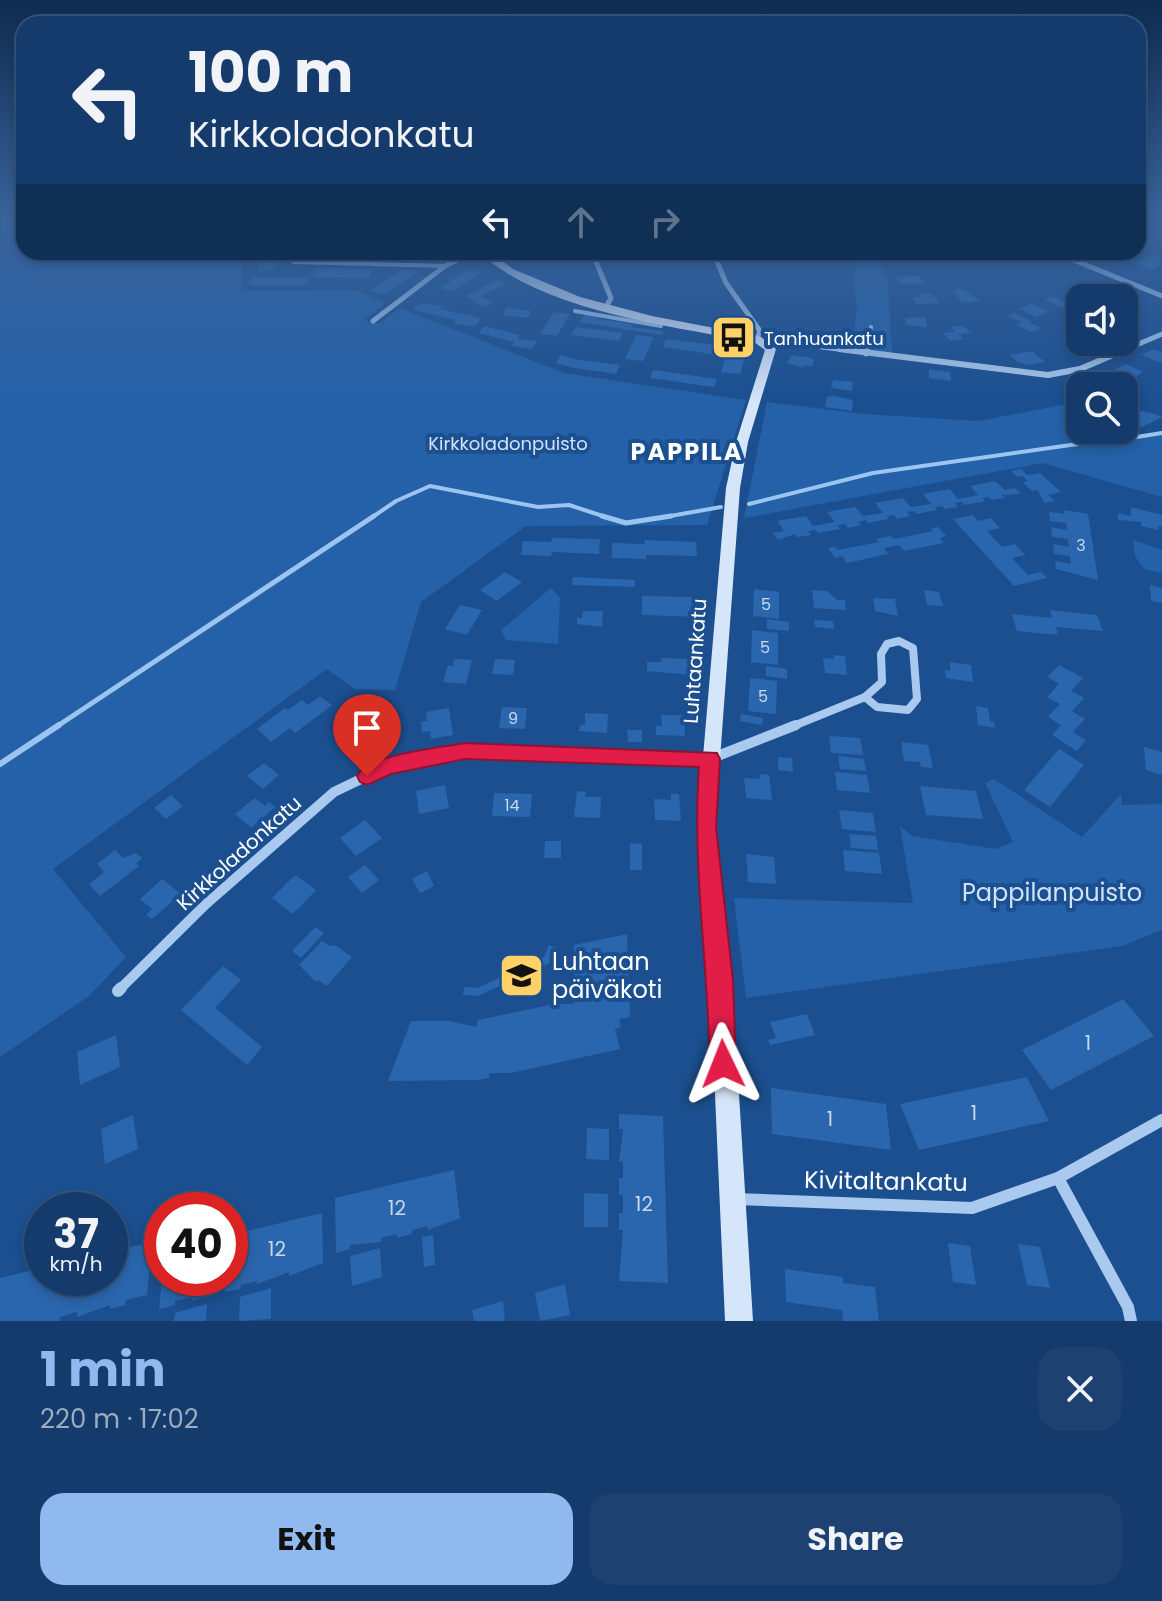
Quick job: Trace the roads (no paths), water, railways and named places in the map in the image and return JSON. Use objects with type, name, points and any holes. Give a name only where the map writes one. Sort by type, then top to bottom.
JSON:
[{"type":"street","points":[[373,321],[428,280]]},
{"type":"street","points":[[528,280],[606,307],[763,342],[1048,375],[1080,369],[1162,334]]},
{"type":"street","points":[[603,280],[611,298],[606,307]]},
{"type":"street","points":[[724,280],[760,331],[763,342]]},
{"type":"street","points":[[1122,280],[1162,296]]},
{"type":"street","name":"Luhtaankatu","points":[[739,1321],[722,1049],[721,981],[706,827],[733,488],[742,442],[770,352],[763,342]]},
{"type":"street","points":[[899,641],[913,648],[917,699],[908,710],[877,707],[865,697],[882,682],[881,654],[887,644],[899,641]]},
{"type":"street","name":"Kirkkoladonkatu","points":[[118,991],[206,904],[334,792],[388,766],[465,751],[710,759],[865,697]]},
{"type":"street","name":"Kivitaltankatu","points":[[733,1199],[972,1208],[1058,1178],[1162,1120]]},
{"type":"street","points":[[1058,1178],[1128,1307],[1131,1321]]},
{"type":"lane","points":[[575,311],[661,326]]},
{"type":"lane","points":[[866,354],[871,327]]},
{"type":"waterway","points":[[1138,437],[1162,433]]},
{"type":"waterway","points":[[749,504],[873,473],[1078,444]]},
{"type":"waterway","points":[[372,518],[396,501],[430,486],[538,507],[569,505],[609,518]]},
{"type":"waterway","points":[[665,517],[721,507]]},
{"type":"waterway","points":[[602,516],[626,523],[665,517]]},
{"type":"waterway","points":[[665,517],[671,516]]},
{"type":"waterway","points":[[659,518],[665,517]]},
{"type":"waterway","points":[[56,727],[372,518]]},
{"type":"waterway","points":[[0,764],[59,725]]},
{"type":"place","name":"Tanhuankatu","points":[[733,338]]},
{"type":"place","name":"Luhtaan päiväkoti","points":[[521,975]]},
{"type":"district","name":"PAPPILA","points":[[687,451]]},
{"type":"park label","name":"Kirkkoladonpuisto","points":[[508,443]]},
{"type":"park label","name":"Pappilanpuisto","points":[[1052,892]]}]
